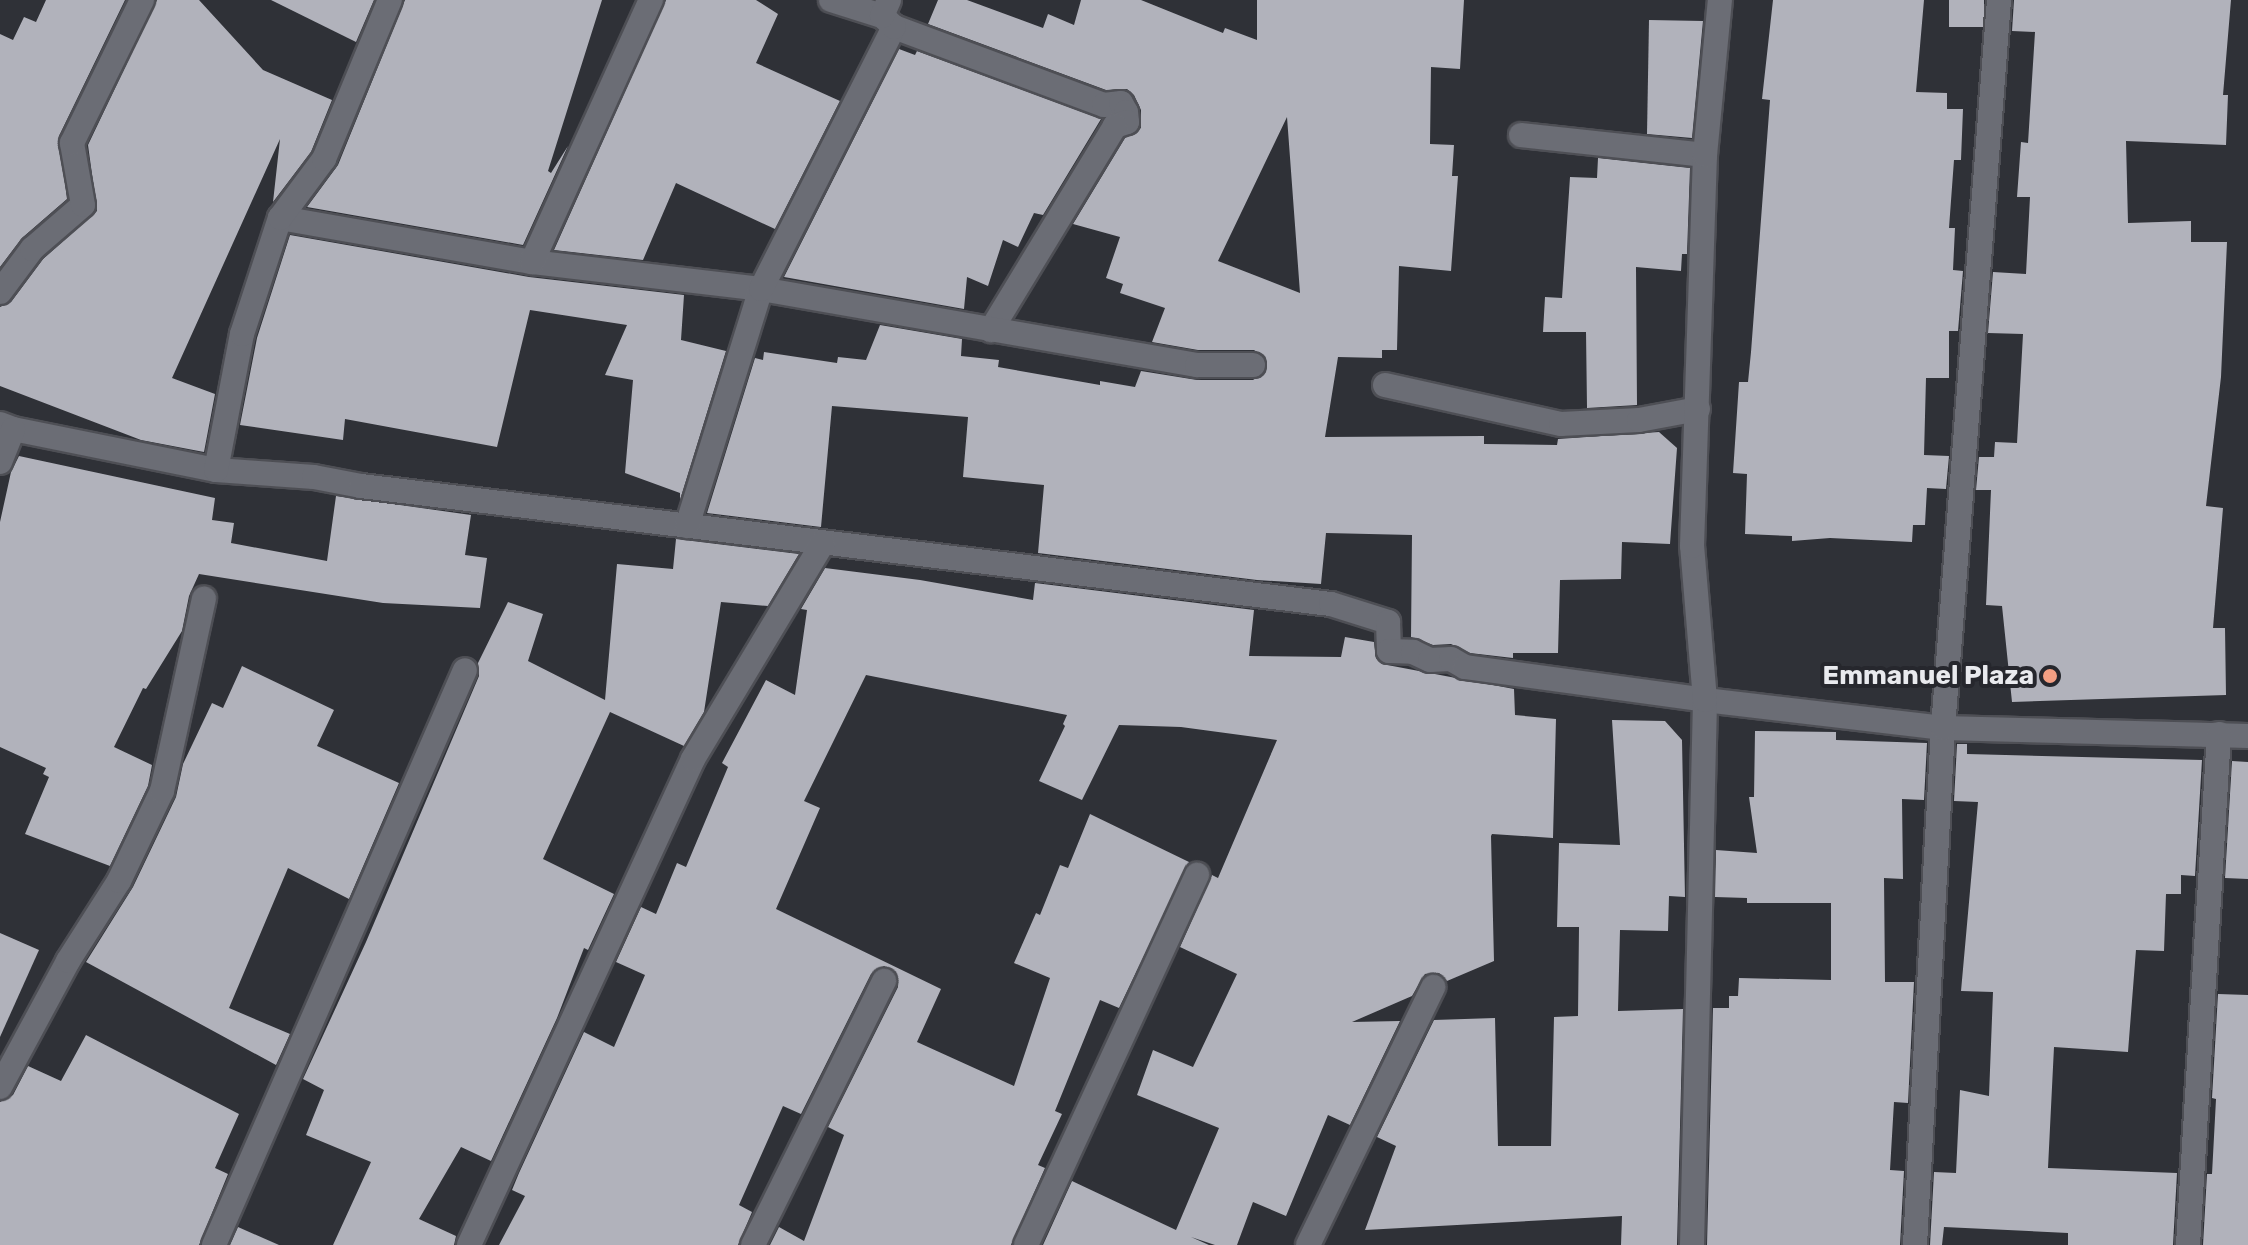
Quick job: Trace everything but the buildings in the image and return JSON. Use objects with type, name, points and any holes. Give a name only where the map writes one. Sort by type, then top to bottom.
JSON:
[{"type":"street","points":[[0,292],[32,249],[83,205],[72,143],[142,0]]},
{"type":"street","points":[[216,470],[242,334],[280,218],[324,159],[390,0]]},
{"type":"street","points":[[532,262],[651,0]]},
{"type":"street","points":[[831,0],[888,15],[1104,105],[1121,103],[1126,112],[1127,122],[1115,126],[991,330]]},
{"type":"street","points":[[1692,1245],[1705,700],[1692,546],[1705,155],[1720,0]]},
{"type":"street","points":[[1915,1245],[1943,728],[1999,0]]},
{"type":"street","points":[[687,526],[761,289],[888,15]]},
{"type":"street","points":[[1521,135],[1705,155]]},
{"type":"street","points":[[280,218],[532,262],[761,289],[1197,365],[1253,365]]},
{"type":"street","points":[[1385,385],[1561,424],[1639,420],[1698,409]]},
{"type":"street","points":[[0,462],[6,426],[216,470],[314,477],[376,488],[1331,604],[1388,622],[1389,651],[1413,652],[1430,660],[1451,659],[1465,667],[1943,728],[2248,736]]},
{"type":"street","points":[[469,1245],[693,759],[823,543]]},
{"type":"street","points":[[0,1087],[68,961],[119,881],[162,791],[204,599]]},
{"type":"street","points":[[214,1245],[465,670]]},
{"type":"street","points":[[2188,1245],[2219,734]]},
{"type":"street","points":[[1026,1245],[1197,875]]},
{"type":"street","points":[[753,1245],[884,981]]},
{"type":"street","points":[[1308,1245],[1433,987]]},
{"type":"place","name":"Emmanuel Plaza","points":[[2050,676]]}]
